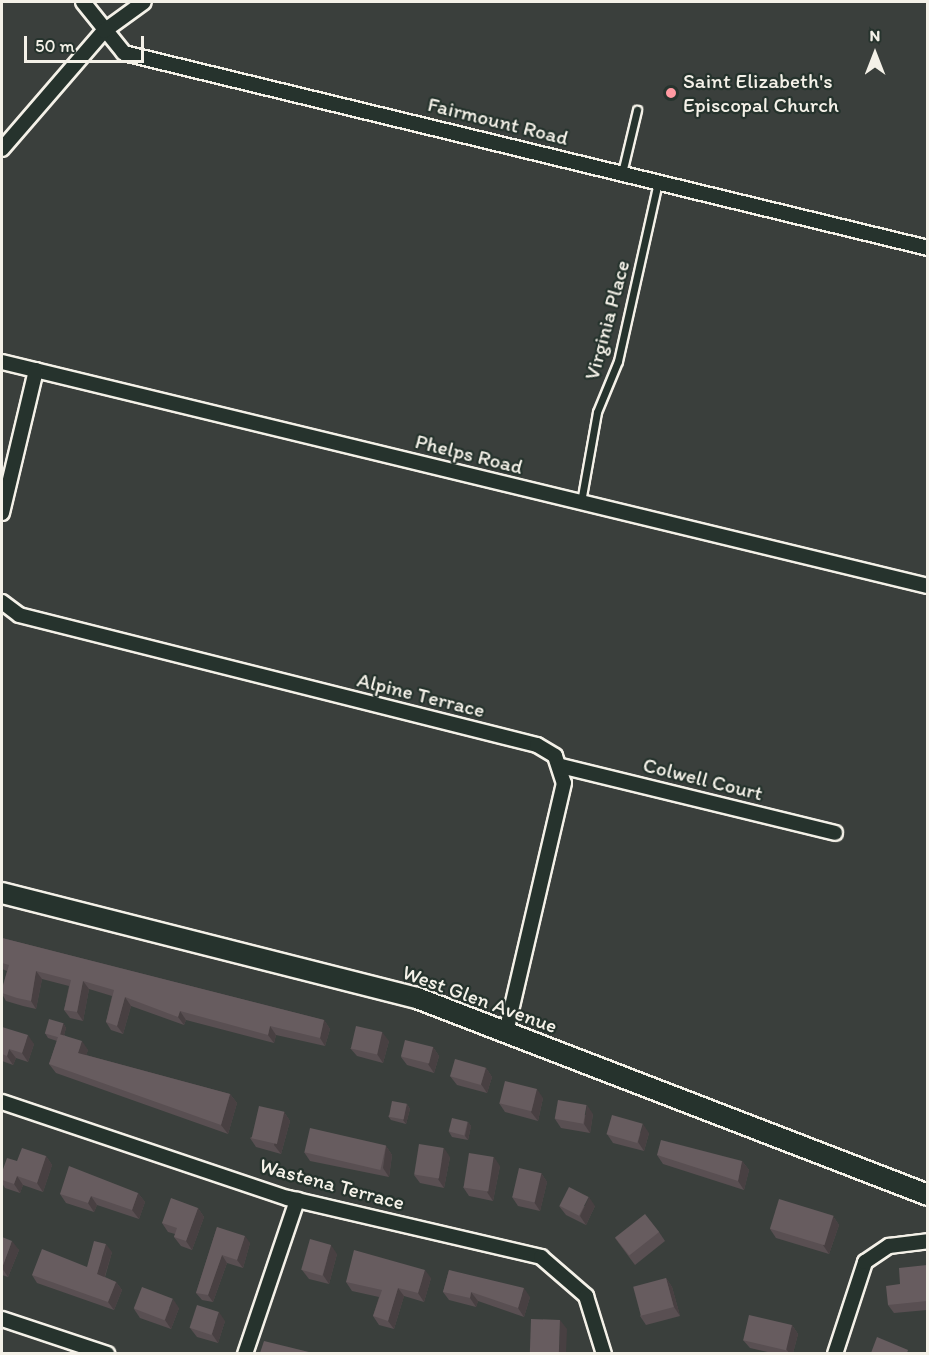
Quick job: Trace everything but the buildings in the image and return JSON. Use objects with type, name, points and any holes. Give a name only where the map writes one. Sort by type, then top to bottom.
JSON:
[{"type":"street","name":"Fairmount Road","points":[[83,2],[104,31],[124,53],[927,248]]},
{"type":"street","points":[[2,149],[104,31],[144,2]]},
{"type":"street","name":"Phelps Road","points":[[2,362],[927,586]]},
{"type":"street","points":[[2,513],[36,370]]},
{"type":"street","name":"Alpine Terrace","points":[[2,602],[19,615],[537,745],[561,765]]},
{"type":"street","points":[[506,1032],[564,783],[561,765]]},
{"type":"street","name":"Colwell Court","points":[[561,765],[835,833]]},
{"type":"street","name":"West Glen Avenue","points":[[2,893],[417,998],[927,1195]]},
{"type":"street","name":"Wastena Terrace","points":[[2,1102],[297,1200],[541,1257],[586,1296],[604,1353]]},
{"type":"street","points":[[245,1353],[297,1200]]},
{"type":"street","points":[[835,1353],[865,1262],[889,1246],[927,1241]]},
{"type":"street","points":[[2,1318],[106,1353]]},
{"type":"lane","points":[[622,173],[637,110]]},
{"type":"lane","name":"Virginia Place","points":[[581,502],[597,412],[618,361],[658,182]]},
{"type":"place","name":"Saint Elizabeth's Episcopal Church","points":[[671,93]]}]
